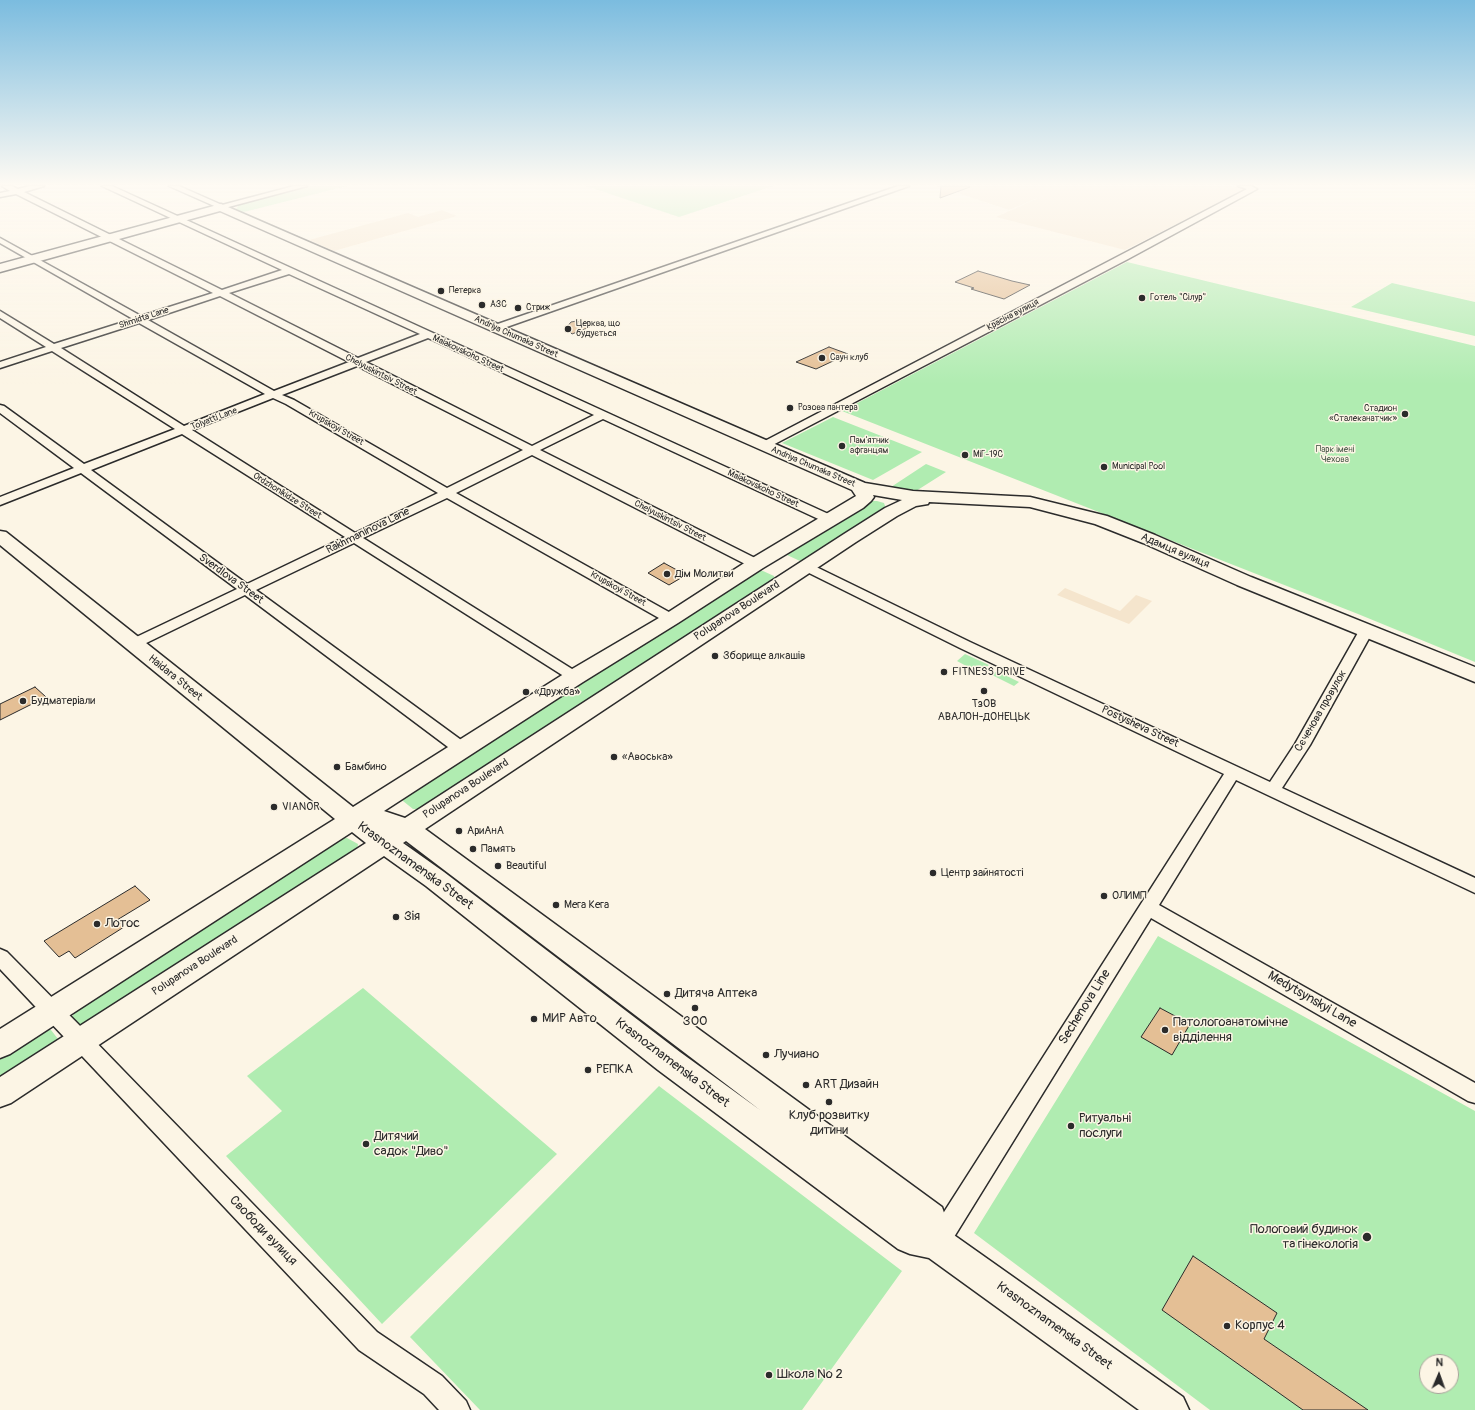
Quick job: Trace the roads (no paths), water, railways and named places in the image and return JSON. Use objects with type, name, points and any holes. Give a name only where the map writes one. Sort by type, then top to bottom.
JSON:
[{"type":"street","name":"Krupskoyi Street","points":[[21,252],[274,395],[290,402],[447,493],[672,619]]},
{"type":"street","points":[[0,268],[55,252]]},
{"type":"street","name":"Chelyuskintsiv Street","points":[[139,252],[531,452],[756,564]]},
{"type":"street","name":"Maiakovskoho Street","points":[[248,252],[831,520]]},
{"type":"street","name":"Andriya Chumaka Street","points":[[322,252],[877,497]]},
{"type":"street","points":[[495,328],[715,252]]},
{"type":"street","name":"Красіна вулиця","points":[[763,446],[1135,252]]},
{"type":"street","name":"Shmidta Lane","points":[[0,365],[289,271]]},
{"type":"street","name":"Ordzhonikidze Street","points":[[0,314],[575,677]]},
{"type":"street","name":"Tolyatti Lane","points":[[0,501],[427,335]]},
{"type":"street","name":"Sverdlova Street","points":[[0,408],[462,748]]},
{"type":"street","name":"Rakhmaninova Lane","points":[[133,644],[531,452],[602,415]]},
{"type":"street","points":[[0,1045],[575,677],[672,619],[756,564],[831,520],[865,497],[877,497]]},
{"type":"street","name":"Polupanova Boulevard","points":[[0,1092],[395,836],[806,566],[877,497],[911,502],[937,497]]},
{"type":"street","name":"Адамця вулиця","points":[[937,497],[1030,502],[1101,520],[1475,675]]},
{"type":"street","name":"Haidara Street","points":[[0,536],[351,819]]},
{"type":"street","name":"Postysheva Street","points":[[806,566],[965,645],[1475,886]]},
{"type":"street","name":"Сєченова провулок","points":[[1273,790],[1302,745],[1366,630]]},
{"type":"street","name":"Sechenova Line","points":[[937,1243],[1233,772]]},
{"type":"street","name":"Krasnoznamenska Street","points":[[351,819],[395,836],[435,879],[669,1061],[910,1238],[937,1243],[1170,1410]]},
{"type":"street","name":"Medytsynskyi Lane","points":[[1148,908],[1475,1094]]},
{"type":"street","name":"Свободи вулиця","points":[[0,957],[368,1341],[433,1385],[457,1410]]},
{"type":"place","name":"Петерка","points":[[441,291]]},
{"type":"place","name":"Готель \"Сілур\"","points":[[1142,298]]},
{"type":"place","name":"АЗС","points":[[482,305]]},
{"type":"place","name":"Стриж","points":[[518,308]]},
{"type":"place","name":"Церква, що будується","points":[[568,329]]},
{"type":"place","name":"Саун клуб","points":[[822,358]]},
{"type":"place","name":"Розова пантера","points":[[790,408]]},
{"type":"place","name":"Стадион «Сталеканатчик»","points":[[1405,414]]},
{"type":"place","name":"Пам'ятник афганцям","points":[[842,446]]},
{"type":"place","name":"МіГ-19С","points":[[965,455]]},
{"type":"place","name":"Municipal Pool","points":[[1104,467]]},
{"type":"place","name":"Дім Молитви","points":[[667,574]]},
{"type":"place","name":"Зборище алкашів","points":[[715,656]]},
{"type":"place","name":"FITNESS DRIVE","points":[[944,672]]},
{"type":"place","name":"ТзОВ АВАЛОН-ДОНЕЦЬК","points":[[984,691]]},
{"type":"place","name":"«Дружба»","points":[[526,692]]},
{"type":"place","name":"Будматеріали","points":[[23,701]]},
{"type":"place","name":"«Авоська»","points":[[614,757]]},
{"type":"place","name":"Бамбино","points":[[337,767]]},
{"type":"place","name":"VIANOR","points":[[274,807]]},
{"type":"place","name":"АриАнА","points":[[459,831]]},
{"type":"place","name":"Память","points":[[473,849]]},
{"type":"place","name":"Beautiful","points":[[498,866]]},
{"type":"place","name":"Центр зайнятості","points":[[933,873]]},
{"type":"place","name":"ОЛИМП","points":[[1104,896]]},
{"type":"place","name":"Мега Кега","points":[[556,905]]},
{"type":"place","name":"Зія","points":[[396,917]]},
{"type":"place","name":"Лотос","points":[[97,924]]},
{"type":"place","name":"Дитяча Аптека","points":[[667,994]]},
{"type":"place","name":"ЗОО","points":[[695,1008]]},
{"type":"place","name":"МИР Авто","points":[[534,1019]]},
{"type":"place","name":"Патологоанатомічне відділення","points":[[1165,1030]]},
{"type":"place","name":"Лучиано","points":[[766,1055]]},
{"type":"place","name":"РЕПКА","points":[[588,1070]]},
{"type":"place","name":"ART Дизайн","points":[[806,1085]]},
{"type":"place","name":"Клуб розвитку дитини","points":[[829,1102]]},
{"type":"place","name":"Ритуальні послуги","points":[[1071,1126]]},
{"type":"place","name":"Дитячий садок \"Диво\"","points":[[366,1144]]},
{"type":"place","name":"Пологовий будинок та гінекологія","points":[[1367,1237]]},
{"type":"place","name":"Корпус 4","points":[[1227,1326]]},
{"type":"place","name":"Школа № 2","points":[[769,1375]]},
{"type":"park label","name":"Парк імені Чехова","points":[[1335,456]]}]
